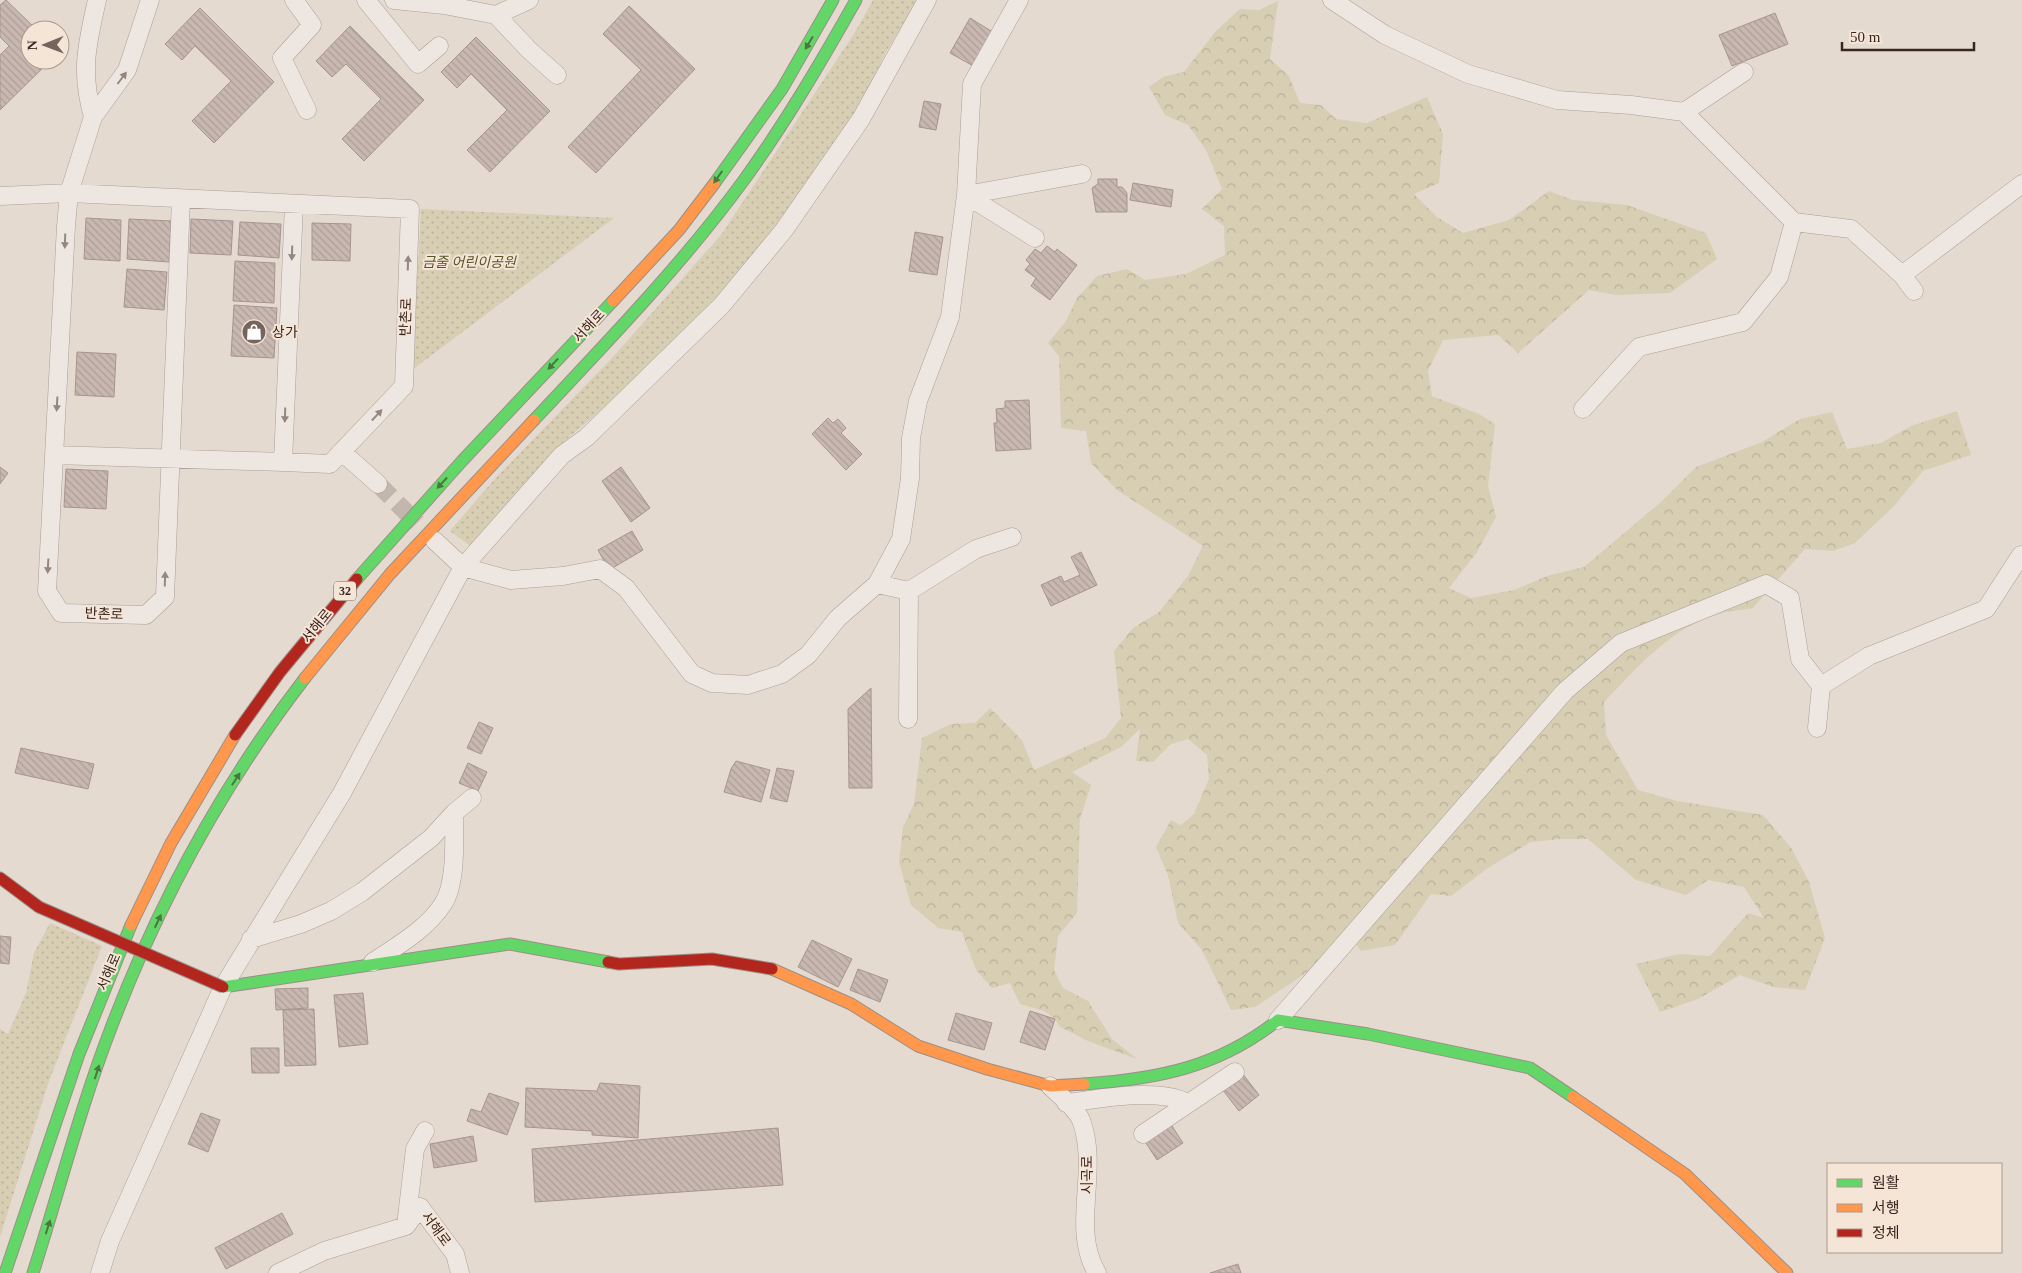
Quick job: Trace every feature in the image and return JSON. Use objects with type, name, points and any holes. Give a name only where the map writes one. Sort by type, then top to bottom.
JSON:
[{"type":"main road","name":"서해로","points":[[5,1273],[83,1039],[106,978],[134,916],[172,841],[239,730],[278,674],[366,566],[679,230],[716,181],[788,76],[833,0]]},
{"type":"main road","name":"서해로","points":[[34,1273],[111,1029],[180,875],[226,793],[277,716],[323,655],[390,574],[621,328],[712,223],[754,169],[786,122],[831,51],[856,0]]},
{"type":"main road","points":[[0,878],[39,907],[223,987],[510,944],[619,964],[712,958],[766,966],[852,1004],[918,1046],[987,1069],[1050,1086],[1133,1081],[1204,1064],[1253,1040],[1278,1020],[1368,1034],[1530,1068],[1610,1120],[1685,1174],[1787,1273]]},
{"type":"street","points":[[93,117],[86,93],[84,66],[97,0]]},
{"type":"street","points":[[0,186],[46,188],[70,193],[93,117],[127,70],[150,0]]},
{"type":"street","points":[[294,0],[312,26],[282,58],[307,110]]},
{"type":"street","points":[[366,0],[418,64],[439,46]]},
{"type":"street","points":[[394,0],[444,5],[496,15],[529,0]]},
{"type":"street","points":[[100,1273],[110,1242],[223,987],[342,793],[464,567],[562,455],[587,437],[722,305],[778,238],[861,119],[927,0]]},
{"type":"street","points":[[435,541],[464,567],[511,580],[563,576],[600,570],[626,588],[692,674],[712,683],[748,685],[782,674],[808,655],[838,618],[877,584],[901,539],[910,478],[911,438],[918,401],[950,317],[966,194],[972,84],[1018,0]]},
{"type":"street","points":[[1332,0],[1385,35],[1468,74],[1557,100],[1631,105],[1684,112],[1794,222],[1851,229],[1902,275],[1914,291]]},
{"type":"street","points":[[496,15],[529,50],[557,75]]},
{"type":"street","points":[[1684,112],[1744,72]]},
{"type":"street","points":[[966,194],[1082,174]]},
{"type":"street","points":[[1902,275],[2022,184]]},
{"type":"street","name":"반촌로","points":[[0,196],[70,193],[410,209],[404,386],[330,464],[54,454]]},
{"type":"street","name":"반촌로","points":[[70,193],[66,226],[47,591],[61,613],[146,615],[164,597],[181,199]]},
{"type":"street","points":[[966,194],[1035,238]]},
{"type":"street","points":[[283,462],[294,204]]},
{"type":"street","points":[[1583,409],[1639,348],[1743,322],[1779,277],[1794,222]]},
{"type":"street","points":[[342,452],[378,484]]},
{"type":"street","points":[[877,584],[909,591],[976,550],[1012,538]]},
{"type":"street","points":[[1821,686],[1869,656],[1986,609],[2022,554]]},
{"type":"street","points":[[1278,1020],[1565,691],[1622,643],[1766,584],[1790,598],[1800,659],[1821,686],[1817,728]]},
{"type":"street","points":[[908,719],[909,591]]},
{"type":"street","points":[[251,939],[301,924],[331,911],[362,892],[431,838],[454,813],[472,798]]},
{"type":"street","points":[[368,966],[414,934],[444,903],[451,881],[454,813]]},
{"type":"street","points":[[1143,1134],[1235,1072]]},
{"type":"street","name":"시곡로","points":[[1050,1086],[1080,1118],[1089,1161],[1085,1238],[1088,1258],[1097,1273]]},
{"type":"street","points":[[1066,1103],[1168,1096],[1188,1103]]},
{"type":"street","name":"서해로","points":[[406,1226],[415,1149],[425,1131]]},
{"type":"street","name":"서해로","points":[[278,1273],[324,1251],[406,1226],[420,1207],[455,1254],[460,1273]]},
{"type":"green space","points":[[873,0],[919,0],[887,50],[856,114],[769,245],[684,334],[618,396],[562,443],[473,548],[450,531],[493,481],[612,358],[721,235],[854,34]]},
{"type":"green space","points":[[1278,1],[1270,59],[1289,76],[1300,103],[1321,105],[1336,119],[1367,123],[1427,97],[1443,134],[1439,183],[1414,194],[1437,217],[1463,233],[1509,220],[1549,191],[1573,200],[1627,205],[1706,233],[1717,259],[1670,293],[1616,295],[1589,290],[1518,353],[1498,335],[1443,340],[1428,371],[1432,396],[1479,414],[1495,424],[1488,486],[1496,517],[1477,552],[1449,588],[1471,598],[1514,590],[1550,575],[1584,567],[1661,502],[1696,467],[1762,442],[1800,419],[1832,412],[1847,449],[1881,443],[1911,426],[1957,411],[1971,455],[1923,471],[1894,506],[1855,543],[1833,551],[1805,549],[1753,608],[1726,612],[1704,619],[1672,637],[1643,662],[1604,702],[1606,735],[1638,790],[1677,801],[1763,815],[1792,849],[1809,882],[1825,938],[1805,990],[1773,987],[1740,975],[1698,999],[1660,1012],[1636,964],[1679,954],[1710,956],[1748,913],[1764,918],[1744,887],[1708,880],[1686,895],[1636,880],[1588,839],[1561,839],[1531,842],[1488,868],[1451,896],[1431,894],[1395,945],[1361,951],[1354,941],[1255,1007],[1231,1010],[1202,950],[1178,923],[1168,875],[1156,847],[1171,820],[1181,825],[1194,814],[1209,779],[1207,755],[1188,739],[1171,744],[1153,762],[1136,761],[1140,729],[1121,747],[1072,772],[1091,785],[1080,819],[1077,913],[1058,936],[1054,970],[1063,988],[1088,1001],[1112,1039],[1137,1059],[1090,1042],[1060,1027],[1055,1019],[1044,1011],[1020,1004],[1010,983],[992,988],[976,970],[962,932],[938,928],[911,905],[899,862],[903,827],[914,804],[922,738],[951,724],[975,723],[990,708],[1022,740],[1034,770],[1105,738],[1121,718],[1114,651],[1133,628],[1159,612],[1188,576],[1203,546],[1117,490],[1091,463],[1086,431],[1061,428],[1059,356],[1048,343],[1066,321],[1077,298],[1097,276],[1127,269],[1145,280],[1186,274],[1225,255],[1224,226],[1202,209],[1222,189],[1206,150],[1188,125],[1165,115],[1149,87],[1163,77],[1184,72],[1215,32],[1240,9],[1259,10]]},
{"type":"green space","name":"금줄 어린이공원","points":[[421,209],[614,218],[412,370]]},
{"type":"green space","points":[[50,923],[102,946],[49,1081],[0,1237],[0,1029],[8,1034],[26,993],[34,953]]},
{"type":"building","points":[[6,0],[27,20],[20,20],[20,70],[41,70],[0,110],[0,55],[9,46],[0,37],[0,5]]},
{"type":"building","points":[[629,6],[695,69],[596,173],[568,147],[641,70],[603,34]]},
{"type":"building","points":[[200,8],[274,82],[214,143],[192,121],[231,81],[195,46],[182,60],[165,44]]},
{"type":"building","points":[[1775,13],[1788,44],[1732,66],[1719,35]]},
{"type":"building","points":[[970,18],[996,34],[977,68],[950,53]]},
{"type":"building","points":[[350,26],[424,100],[364,161],[342,139],[381,99],[346,64],[332,77],[316,61]]},
{"type":"building","points":[[476,37],[550,111],[490,172],[467,150],[507,110],[471,74],[457,88],[441,72]]},
{"type":"building","points":[[924,101],[941,104],[936,130],[919,127]]},
{"type":"building","points":[[1098,179],[1117,179],[1117,187],[1122,187],[1127,193],[1127,212],[1096,212],[1092,188],[1098,184]]},
{"type":"building","points":[[1133,183],[1173,190],[1171,207],[1130,200]]},
{"type":"building","points":[[86,218],[121,220],[120,261],[84,259]]},
{"type":"building","points":[[129,219],[171,221],[169,262],[127,259]]},
{"type":"building","points":[[191,219],[233,221],[231,255],[190,253]]},
{"type":"building","points":[[240,222],[281,224],[279,258],[238,255]]},
{"type":"building","points":[[312,223],[351,224],[350,261],[312,260]]},
{"type":"building","points":[[915,232],[943,237],[937,275],[909,271]]},
{"type":"building","points":[[1047,246],[1055,252],[1057,249],[1077,265],[1050,300],[1031,286],[1036,278],[1025,270],[1030,264],[1026,260],[1035,249],[1041,253]]},
{"type":"building","name":"상가","points":[[235,261],[275,263],[274,303],[233,301]]},
{"type":"building","points":[[127,269],[167,272],[164,310],[124,307]]},
{"type":"building","name":"상가","points":[[234,305],[277,308],[274,358],[231,356]]},
{"type":"building","points":[[77,352],[116,354],[114,397],[75,395]]},
{"type":"building","points":[[1029,400],[1031,449],[996,451],[994,423],[997,423],[996,409],[1005,408],[1005,401]]},
{"type":"building","points":[[828,418],[833,423],[838,419],[846,428],[841,433],[862,454],[846,470],[812,434]]},
{"type":"building","points":[[0,467],[8,473],[0,484]]},
{"type":"building","points":[[621,467],[650,508],[631,522],[602,481]]},
{"type":"building","points":[[66,469],[108,471],[106,509],[64,507]]},
{"type":"building","points":[[632,531],[643,550],[609,570],[598,550]]},
{"type":"building","points":[[1081,552],[1097,585],[1051,606],[1041,585],[1061,576],[1064,582],[1080,575],[1071,557]]},
{"type":"building","points":[[871,688],[872,788],[849,788],[848,709]]},
{"type":"building","points":[[479,722],[493,728],[481,754],[467,748]]},
{"type":"building","points":[[21,748],[94,764],[88,789],[15,773]]},
{"type":"building","points":[[736,761],[770,770],[761,802],[724,792],[731,769]]},
{"type":"building","points":[[468,763],[487,772],[478,791],[459,783]]},
{"type":"building","points":[[777,768],[794,771],[787,802],[770,798]]},
{"type":"building","points":[[0,936],[11,937],[9,964],[0,963]]},
{"type":"building","points":[[812,940],[852,959],[838,987],[798,967]]},
{"type":"building","points":[[858,969],[888,980],[880,1002],[850,990]]},
{"type":"building","points":[[308,988],[308,1008],[276,1010],[275,989]]},
{"type":"building","points":[[363,993],[368,1044],[339,1047],[334,995]]},
{"type":"building","points":[[314,1009],[316,1065],[285,1066],[283,1010]]},
{"type":"building","points":[[1030,1011],[1055,1019],[1045,1050],[1020,1042]]},
{"type":"building","points":[[956,1013],[992,1023],[984,1050],[948,1040]]},
{"type":"building","points":[[251,1048],[279,1048],[279,1073],[252,1073]]},
{"type":"building","points":[[1242,1073],[1259,1095],[1239,1111],[1222,1089]]},
{"type":"building","points":[[600,1083],[640,1086],[638,1138],[592,1135],[592,1131],[525,1127],[526,1088],[597,1091]]},
{"type":"building","points":[[489,1093],[519,1103],[507,1135],[467,1121],[471,1109],[481,1112]]},
{"type":"building","points":[[201,1113],[220,1120],[208,1152],[188,1144]]},
{"type":"building","points":[[1170,1123],[1183,1143],[1157,1160],[1144,1140]]},
{"type":"building","points":[[778,1128],[783,1185],[535,1202],[532,1149]]},
{"type":"building","points":[[473,1136],[477,1161],[434,1168],[430,1144]]},
{"type":"building","points":[[282,1213],[293,1234],[226,1269],[215,1248]]},
{"type":"building","points":[[1238,1264],[1241,1273],[1210,1273]]},
{"type":"tunnel","points":[[378,484],[417,523]]},
{"type":"traffic: fast","points":[[714,184],[782,89],[833,0]]},
{"type":"traffic: fast","points":[[534,420],[669,273],[720,212],[789,114],[856,0]]},
{"type":"traffic: fast","points":[[357,579],[462,461],[613,301]]},
{"type":"traffic: fast","points":[[33,1273],[100,1058],[150,936],[172,890],[220,802],[275,718],[305,678]]},
{"type":"traffic: fast","points":[[5,1273],[79,1054],[131,925]]},
{"type":"traffic: fast","points":[[223,987],[510,944],[608,962]]},
{"type":"traffic: fast","points":[[1084,1084],[1137,1078],[1187,1068],[1233,1049],[1256,1036],[1278,1020],[1368,1034],[1530,1068],[1573,1097]]},
{"type":"traffic: slow","points":[[613,301],[679,230],[714,184]]},
{"type":"traffic: slow","points":[[305,678],[390,574],[534,420]]},
{"type":"traffic: slow","points":[[131,925],[171,843],[235,735]]},
{"type":"traffic: slow","points":[[772,969],[851,1004],[918,1046],[987,1069],[1050,1086],[1084,1084]]},
{"type":"traffic: slow","points":[[1573,1097],[1685,1174],[1787,1273]]},
{"type":"traffic: jam","points":[[235,735],[280,672],[357,579]]},
{"type":"traffic: jam","points":[[0,878],[39,907]]},
{"type":"traffic: jam","points":[[39,907],[223,987]]},
{"type":"traffic: jam","points":[[608,962],[619,964],[712,959],[772,969]]},
{"type":"place","name":"상가","points":[[254,332]]}]
